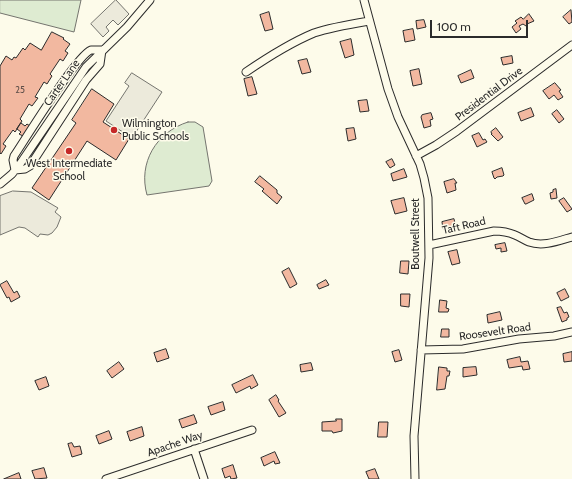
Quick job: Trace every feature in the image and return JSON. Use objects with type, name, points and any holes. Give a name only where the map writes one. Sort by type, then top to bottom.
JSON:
[{"type":"street","name":"Carter Lane","points":[[0,184],[15,170],[79,75],[150,0]]},
{"type":"street","name":"Boutwell Street","points":[[364,0],[393,105],[423,170],[429,211],[429,245],[414,436],[415,479]]},
{"type":"street","points":[[246,72],[270,56],[316,33],[369,21]]},
{"type":"street","name":"Presidential Drive","points":[[416,156],[457,131],[572,45]]},
{"type":"street","name":"Taft Road","points":[[429,245],[494,231],[512,234],[529,242],[536,243],[551,242],[572,237]]},
{"type":"street","name":"Roosevelt Road","points":[[421,350],[463,349],[519,339],[554,336],[572,332]]},
{"type":"street","name":"Apache Way","points":[[106,479],[252,430]]},
{"type":"street","points":[[194,449],[204,479]]},
{"type":"green space","points":[[0,0],[81,0],[74,32],[0,13]]},
{"type":"green space","points":[[188,122],[195,122],[203,127],[212,181],[209,186],[147,195],[145,172],[152,150],[167,133]]},
{"type":"shaded area","points":[[116,0],[129,14],[118,25],[113,20],[106,27],[109,31],[103,37],[91,24]]},
{"type":"shaded area","points":[[132,73],[162,92],[132,138],[106,121],[129,86],[125,83]]},
{"type":"shaded area","points":[[13,191],[31,192],[58,208],[55,212],[61,217],[57,227],[52,233],[48,235],[40,234],[38,237],[25,228],[19,227],[0,235],[0,196]]},
{"type":"building","points":[[571,10],[572,22],[569,24],[563,17]]},
{"type":"building","points":[[269,12],[273,29],[265,31],[260,15]]},
{"type":"building","points":[[529,14],[534,21],[526,26],[523,24],[519,26],[521,29],[516,33],[512,27],[517,23],[515,21],[521,17],[523,19]]},
{"type":"building","points":[[424,20],[426,27],[417,29],[416,21]]},
{"type":"building","points":[[413,29],[415,40],[405,42],[403,31]]},
{"type":"building","points":[[52,32],[64,38],[63,39],[70,44],[65,51],[68,53],[63,61],[60,59],[50,74],[52,76],[47,84],[44,82],[35,97],[38,98],[32,106],[29,104],[20,119],[22,121],[17,129],[15,132],[13,130],[3,144],[6,146],[1,154],[0,66],[6,56],[12,60],[14,57],[16,58],[23,48],[25,50],[30,43],[41,50]]},
{"type":"building","points":[[351,39],[354,55],[345,58],[340,42]]},
{"type":"building","points":[[512,56],[513,63],[503,65],[501,58]]},
{"type":"building","points":[[307,59],[311,72],[302,74],[298,61]]},
{"type":"building","points":[[419,69],[422,84],[413,86],[410,71]]},
{"type":"building","points":[[471,70],[474,78],[461,83],[458,76]]},
{"type":"building","points":[[252,77],[257,94],[248,96],[244,79]]},
{"type":"building","points":[[555,83],[561,90],[559,91],[563,97],[558,100],[554,95],[549,99],[543,91]]},
{"type":"building","name":"West Intermediate School","points":[[92,89],[114,104],[103,122],[129,139],[116,160],[87,141],[49,200],[32,188],[76,123],[72,120]]},
{"type":"building","points":[[367,100],[369,111],[360,112],[358,101]]},
{"type":"building","points":[[531,108],[534,116],[521,121],[518,113]]},
{"type":"building","points":[[557,110],[564,119],[559,123],[552,114]]},
{"type":"building","points":[[431,113],[433,119],[430,120],[431,126],[424,128],[421,117],[422,115]]},
{"type":"building","points":[[21,123],[25,126],[27,124],[30,126],[23,136],[19,134],[21,132],[17,129]]},
{"type":"building","points":[[354,128],[356,139],[348,141],[346,129]]},
{"type":"building","points":[[496,128],[503,137],[498,141],[491,134],[491,132]]},
{"type":"building","points":[[479,133],[483,140],[485,139],[487,142],[477,147],[472,136]]},
{"type":"building","points":[[392,159],[395,165],[390,168],[386,162]]},
{"type":"building","points":[[502,168],[504,175],[495,179],[492,172]]},
{"type":"building","points":[[404,169],[407,177],[393,181],[391,174]]},
{"type":"building","points":[[260,176],[277,190],[277,193],[282,197],[277,204],[262,191],[264,189],[255,182]]},
{"type":"building","points":[[454,179],[457,183],[455,183],[456,190],[447,193],[444,182]]},
{"type":"building","points":[[556,189],[557,198],[551,199],[550,193]]},
{"type":"building","points":[[532,194],[534,200],[525,204],[522,198]]},
{"type":"building","points":[[404,198],[407,211],[395,214],[391,201]]},
{"type":"building","points":[[564,198],[572,209],[567,212],[559,201]]},
{"type":"building","points":[[454,219],[456,227],[453,228],[454,231],[446,232],[446,229],[443,229],[442,222]]},
{"type":"building","points":[[505,243],[507,251],[501,252],[501,248],[496,249],[495,245]]},
{"type":"building","points":[[457,250],[460,263],[452,265],[448,252]]},
{"type":"building","points":[[401,261],[409,261],[408,274],[400,273]]},
{"type":"building","points":[[289,268],[297,284],[290,288],[282,272]]},
{"type":"building","points":[[326,280],[329,285],[319,289],[317,285]]},
{"type":"building","points":[[7,281],[14,293],[17,291],[20,297],[11,302],[0,285]]},
{"type":"building","points":[[565,289],[569,297],[561,301],[557,293]]},
{"type":"building","points":[[401,294],[410,294],[409,307],[401,306]]},
{"type":"building","points":[[440,300],[447,301],[446,308],[449,309],[448,312],[439,312]]},
{"type":"building","points":[[561,307],[564,313],[567,312],[569,317],[567,320],[562,322],[557,308]]},
{"type":"building","points":[[500,312],[502,320],[488,323],[487,315]]},
{"type":"building","points":[[442,329],[449,329],[449,337],[441,337]]},
{"type":"building","points":[[166,349],[169,358],[157,362],[154,353]]},
{"type":"building","points":[[399,350],[402,360],[395,362],[392,352]]},
{"type":"building","points":[[572,352],[572,361],[564,362],[563,354]]},
{"type":"building","points":[[520,357],[521,362],[528,361],[530,369],[523,370],[522,366],[509,368],[507,360]]},
{"type":"building","points":[[119,362],[124,369],[112,378],[107,371]]},
{"type":"building","points":[[311,363],[313,370],[301,372],[300,365]]},
{"type":"building","points":[[439,367],[447,368],[447,371],[450,371],[449,376],[447,376],[445,389],[437,390]]},
{"type":"building","points":[[476,367],[477,375],[463,377],[463,368]]},
{"type":"building","points":[[253,375],[258,385],[251,389],[250,386],[236,393],[232,385]]},
{"type":"building","points":[[46,377],[49,386],[39,390],[35,381]]},
{"type":"building","points":[[276,395],[286,413],[279,417],[269,400]]},
{"type":"building","points":[[223,402],[225,410],[211,415],[208,407]]},
{"type":"building","points":[[194,415],[197,423],[182,428],[179,420]]},
{"type":"building","points":[[336,419],[342,419],[342,431],[333,433],[332,431],[322,431],[322,422],[336,421]]},
{"type":"building","points":[[379,422],[388,422],[387,437],[378,437]]},
{"type":"building","points":[[142,427],[144,436],[130,441],[127,432]]},
{"type":"building","points":[[109,431],[112,439],[99,444],[96,436]]},
{"type":"building","points":[[72,443],[74,447],[80,446],[82,454],[72,457],[68,444]]},
{"type":"building","points":[[275,452],[280,463],[275,464],[274,461],[264,466],[261,458]]},
{"type":"building","points":[[233,465],[237,478],[231,479],[230,476],[225,478],[222,469]]},
{"type":"building","points":[[44,468],[47,478],[35,479],[32,471]]},
{"type":"building","points":[[375,469],[379,479],[369,479],[366,472]]},
{"type":"building","points":[[19,473],[21,479],[4,479]]},
{"type":"place","name":"Wilmington Public Schools","points":[[114,130]]},
{"type":"place","name":"West Intermediate School","points":[[69,151]]}]
